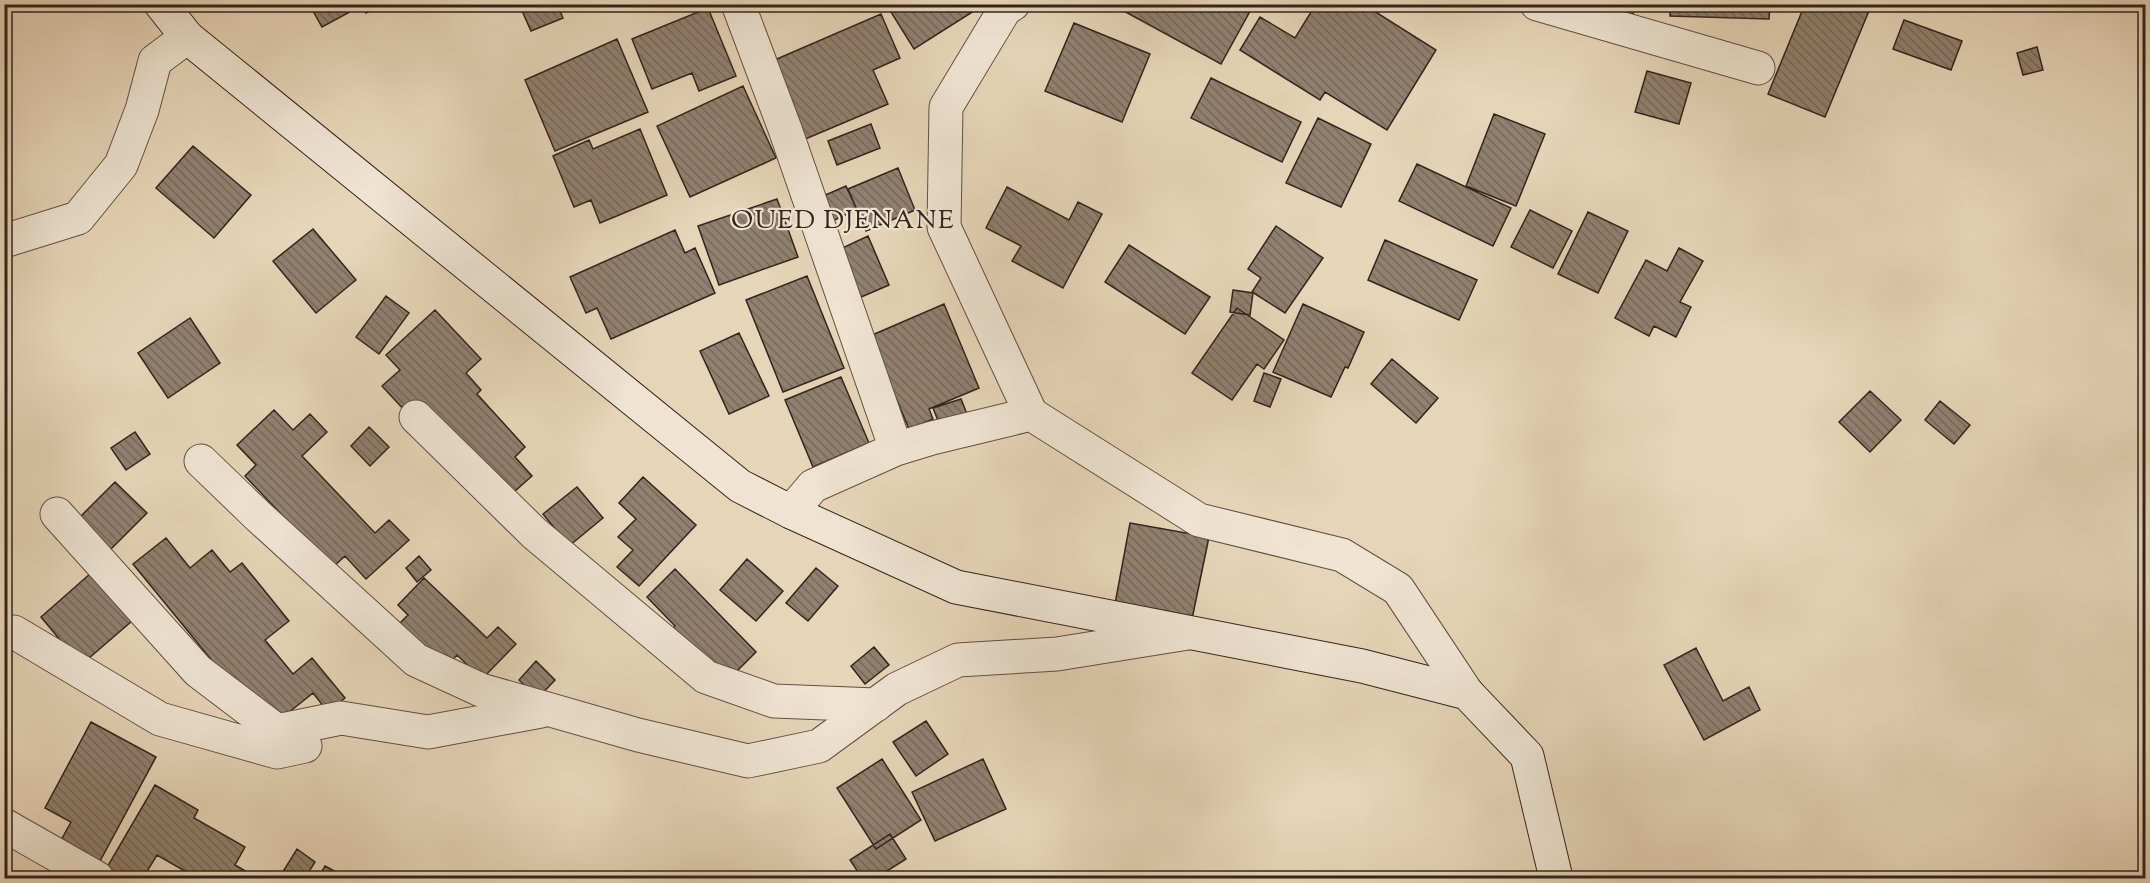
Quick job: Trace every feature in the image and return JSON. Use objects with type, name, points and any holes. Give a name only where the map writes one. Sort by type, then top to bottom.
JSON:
[{"type":"street","points":[[161,4],[187,37],[740,486],[790,512],[956,587],[1362,666],[1467,693]]},
{"type":"street","points":[[738,4],[786,129],[896,449]]},
{"type":"street","points":[[1013,4],[1005,9],[946,106],[944,227],[1031,414],[1199,520],[1342,555],[1398,589],[1467,693],[1527,756],[1556,879]]},
{"type":"street","points":[[1537,4],[1758,68]]},
{"type":"street","points":[[4,241],[78,218],[121,165],[142,110],[155,61],[187,37]]},
{"type":"street","points":[[790,512],[813,486],[896,449],[1031,414]]},
{"type":"street","points":[[416,417],[534,533],[706,677],[774,702],[876,705]]},
{"type":"street","points":[[201,461],[416,660],[482,690],[638,735],[748,761],[819,746],[897,689],[958,660],[1057,654],[1192,633]]},
{"type":"street","points":[[57,514],[198,671],[277,731],[341,718],[428,732],[552,709]]},
{"type":"street","points":[[4,635],[14,632],[160,719],[277,752],[394,726]]},
{"type":"street","points":[[4,825],[97,879]]},
{"type":"building","points":[[309,4],[357,4],[359,7],[322,27]]},
{"type":"building","points":[[363,4],[385,4],[366,13]]},
{"type":"building","points":[[519,4],[557,4],[563,18],[531,31]]},
{"type":"building","points":[[886,4],[985,4],[914,49]]},
{"type":"building","points":[[1111,4],[1254,4],[1221,64]]},
{"type":"building","points":[[1316,4],[1363,4],[1436,50],[1387,130],[1325,92],[1320,100],[1240,50],[1260,17],[1295,38]]},
{"type":"building","points":[[1585,4],[1635,4],[1633,15]]},
{"type":"building","points":[[1670,4],[1770,4],[1769,19],[1670,16]]},
{"type":"building","points":[[1805,4],[1871,6],[1825,117],[1768,94]]},
{"type":"building","points":[[708,8],[736,76],[699,91],[692,73],[652,89],[632,39]]},
{"type":"building","points":[[881,14],[900,58],[873,70],[888,104],[803,140],[770,62]]},
{"type":"building","points":[[1904,20],[1962,41],[1951,70],[1893,49]]},
{"type":"building","points":[[1074,23],[1150,54],[1122,122],[1045,91]]},
{"type":"building","points":[[617,39],[648,112],[555,151],[525,80]]},
{"type":"building","points":[[2037,47],[2043,70],[2023,75],[2017,53]]},
{"type":"building","points":[[1647,71],[1691,83],[1679,124],[1635,112]]},
{"type":"building","points":[[1211,78],[1301,122],[1282,162],[1191,118]]},
{"type":"building","points":[[743,86],[776,158],[690,197],[657,126]]},
{"type":"building","points":[[1494,114],[1545,134],[1516,206],[1466,186]]},
{"type":"building","points":[[1318,118],[1371,144],[1341,207],[1286,183]]},
{"type":"building","points":[[871,124],[880,148],[837,165],[828,141]]},
{"type":"building","points":[[640,129],[667,195],[600,223],[591,200],[574,207],[553,156],[589,140],[593,149]]},
{"type":"building","points":[[193,146],[251,195],[214,238],[156,188]]},
{"type":"building","points":[[1417,164],[1511,208],[1493,246],[1399,201]]},
{"type":"building","points":[[898,168],[915,210],[866,231],[848,189]]},
{"type":"building","points":[[846,186],[857,210],[832,221],[821,197]]},
{"type":"building","points":[[1007,187],[1069,220],[1078,202],[1102,214],[1063,288],[1012,261],[1021,246],[986,228]]},
{"type":"building","points":[[777,199],[798,257],[719,285],[698,226]]},
{"type":"building","points":[[1530,210],[1572,231],[1553,268],[1511,247]]},
{"type":"building","points":[[1588,212],[1628,231],[1598,293],[1558,274]]},
{"type":"building","points":[[1276,226],[1323,258],[1285,313],[1252,292],[1261,278],[1248,269]]},
{"type":"building","points":[[313,229],[356,280],[316,313],[273,261]]},
{"type":"building","points":[[675,230],[685,253],[695,248],[715,293],[611,339],[597,308],[586,313],[570,277]]},
{"type":"building","points":[[868,236],[889,285],[859,298],[838,250]]},
{"type":"building","points":[[1385,240],[1477,280],[1459,320],[1368,280]]},
{"type":"building","points":[[1129,245],[1210,297],[1185,334],[1105,282]]},
{"type":"building","points":[[1679,248],[1703,261],[1680,302],[1691,307],[1676,337],[1654,326],[1649,336],[1615,318],[1646,260],[1667,271]]},
{"type":"building","points":[[807,276],[844,368],[783,392],[746,300]]},
{"type":"building","points":[[1233,290],[1253,293],[1250,315],[1230,312]]},
{"type":"building","points":[[386,296],[409,313],[379,354],[356,337]]},
{"type":"building","points":[[944,304],[979,388],[929,409],[933,419],[909,429],[870,336]]},
{"type":"building","points":[[1303,304],[1364,332],[1348,368],[1345,367],[1331,397],[1273,372]]},
{"type":"building","points":[[1237,308],[1284,340],[1264,369],[1257,364],[1232,400],[1192,373]]},
{"type":"building","points":[[435,310],[481,359],[466,373],[481,390],[477,394],[525,447],[515,457],[532,476],[505,500],[420,427],[382,386],[400,370],[386,355]]},
{"type":"building","points":[[190,318],[220,363],[168,398],[138,353]]},
{"type":"building","points":[[739,333],[769,396],[729,414],[700,351]]},
{"type":"building","points":[[1392,359],[1438,398],[1416,423],[1371,384]]},
{"type":"building","points":[[1264,373],[1281,379],[1270,407],[1254,401]]},
{"type":"building","points":[[841,377],[869,443],[813,467],[785,400]]},
{"type":"building","points":[[1870,391],[1901,420],[1870,452],[1839,422]]},
{"type":"building","points":[[961,399],[967,414],[939,423],[933,408]]},
{"type":"building","points":[[1940,401],[1970,425],[1954,444],[1925,420]]},
{"type":"building","points":[[274,410],[293,430],[310,414],[327,432],[302,456],[375,533],[389,520],[409,540],[366,579],[345,556],[332,568],[245,476],[256,465],[237,445]]},
{"type":"building","points":[[369,427],[389,447],[370,466],[351,446]]},
{"type":"building","points":[[135,432],[150,454],[126,470],[111,448]]},
{"type":"building","points":[[643,477],[696,525],[639,586],[617,567],[633,550],[618,537],[636,519],[619,503]]},
{"type":"building","points":[[115,482],[147,513],[104,556],[72,525]]},
{"type":"building","points":[[577,487],[603,518],[569,546],[543,514]]},
{"type":"building","points":[[1130,523],[1209,537],[1192,619],[1115,604]]},
{"type":"building","points":[[166,538],[190,568],[212,550],[230,572],[242,563],[289,621],[265,640],[293,674],[312,658],[345,698],[328,712],[313,693],[268,729],[133,564]]},
{"type":"building","points":[[419,556],[431,570],[417,582],[406,568]]},
{"type":"building","points":[[747,559],[783,591],[756,621],[720,590]]},
{"type":"building","points":[[816,568],[838,586],[808,621],[786,603]]},
{"type":"building","points":[[675,569],[756,652],[720,688],[667,634],[675,626],[647,597]]},
{"type":"building","points":[[91,573],[132,621],[81,665],[41,617]]},
{"type":"building","points":[[424,578],[487,638],[498,627],[516,644],[482,679],[457,655],[446,667],[400,623],[408,615],[398,605]]},
{"type":"building","points":[[874,647],[889,665],[865,684],[851,666]]},
{"type":"building","points":[[1696,648],[1723,701],[1749,687],[1760,710],[1704,740],[1664,665]]},
{"type":"building","points":[[536,661],[555,680],[538,698],[519,680]]},
{"type":"building","points":[[926,721],[948,754],[916,776],[893,742]]},
{"type":"building","points":[[91,722],[156,757],[92,876],[53,855],[71,822],[45,808]]},
{"type":"building","points":[[882,759],[921,820],[876,849],[837,788]]},
{"type":"building","points":[[983,759],[1006,809],[935,841],[912,792]]},
{"type":"building","points":[[155,785],[198,810],[194,818],[245,847],[235,865],[254,876],[252,878],[197,878],[157,855],[143,878],[106,878],[102,876]]},
{"type":"building","points":[[890,834],[906,859],[876,878],[862,878],[850,860]]},
{"type":"building","points":[[297,849],[315,862],[305,878],[279,878]]},
{"type":"building","points":[[325,866],[347,878],[318,878]]},
{"type":"district","name":"OUED DJENANE","points":[[843,221]]}]
